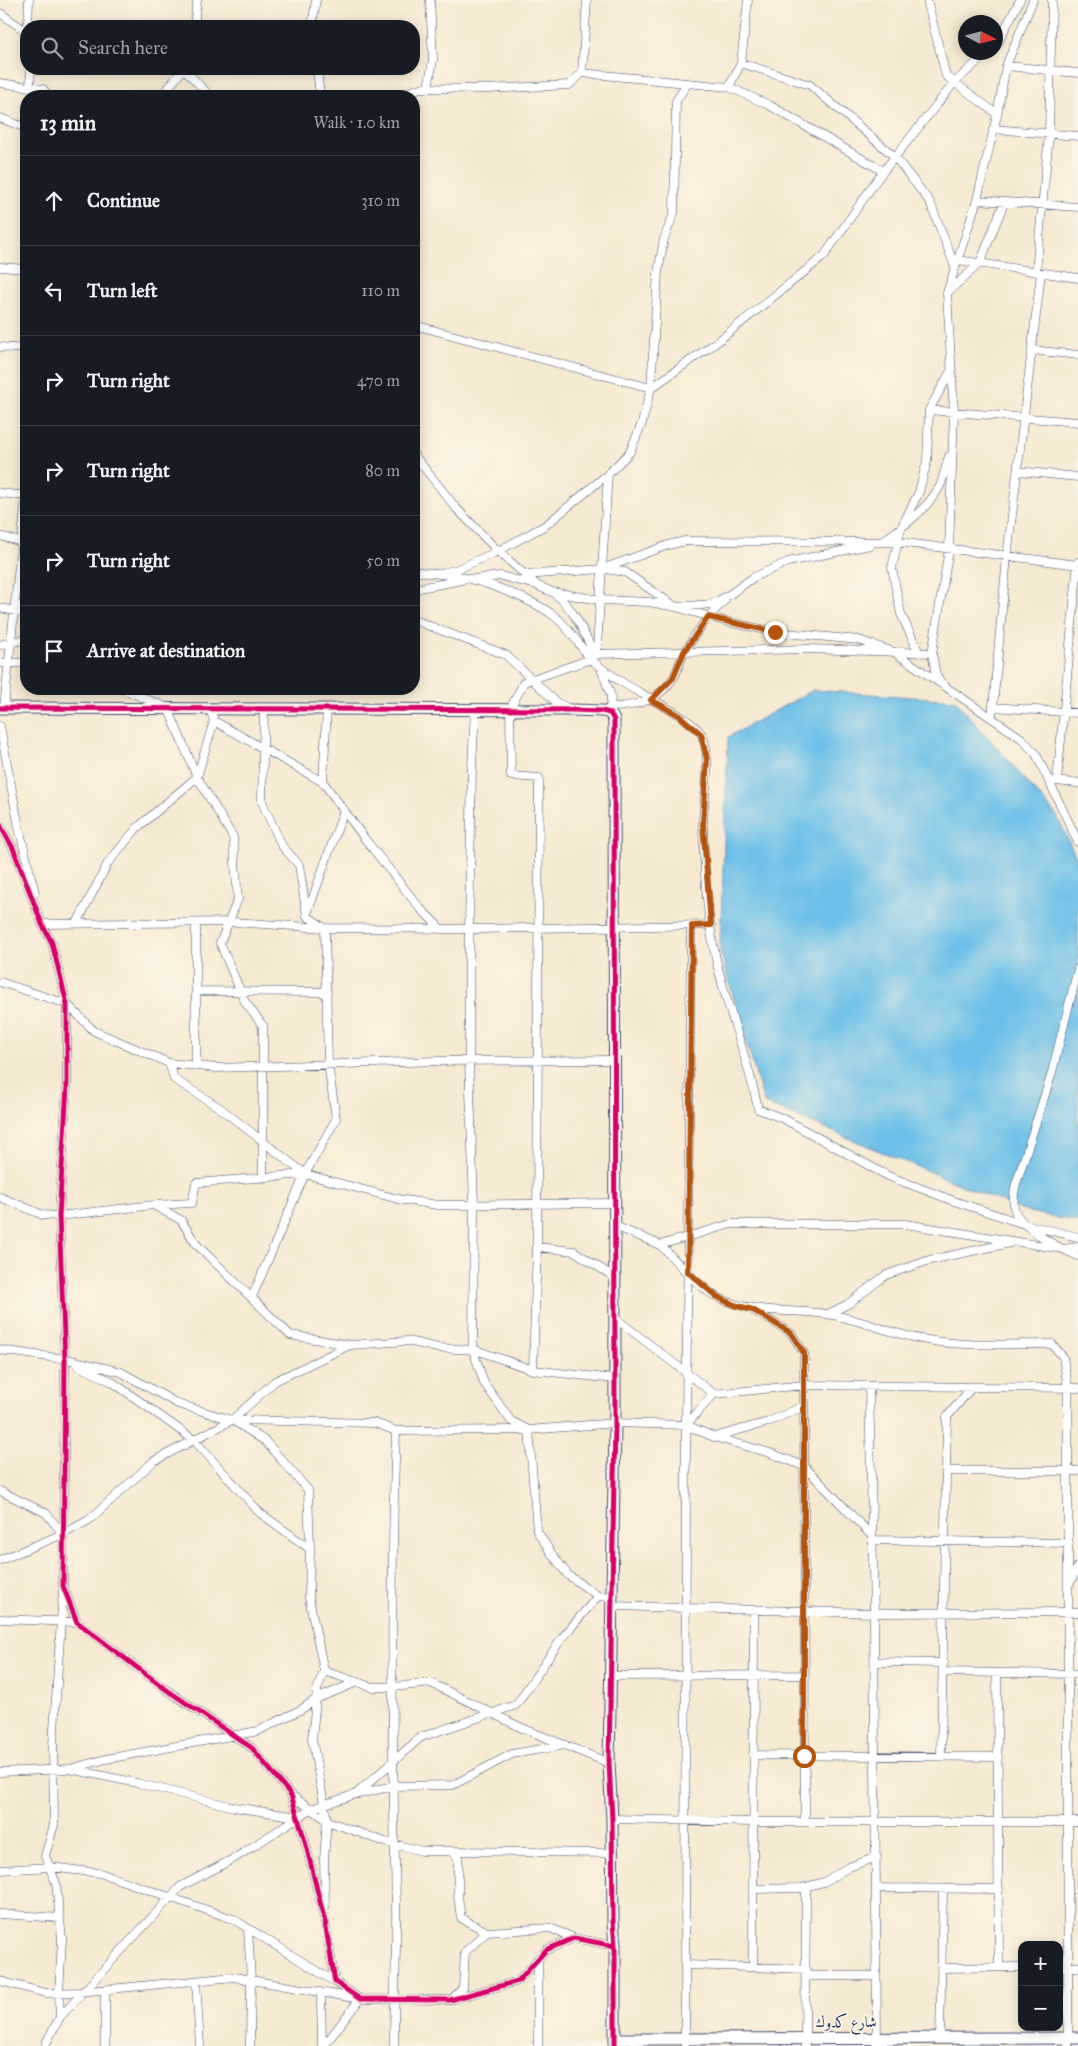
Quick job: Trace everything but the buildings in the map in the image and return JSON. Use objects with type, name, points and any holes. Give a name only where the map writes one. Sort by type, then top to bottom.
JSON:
[{"type":"street","points":[[28,20],[29,0]]},
{"type":"street","points":[[195,20],[197,0]]},
{"type":"street","points":[[313,20],[316,0]]},
{"type":"street","points":[[428,88],[433,60],[430,0]]},
{"type":"street","points":[[414,90],[421,88],[487,89],[569,85],[582,73],[587,0]]},
{"type":"street","points":[[729,87],[741,63],[748,0]]},
{"type":"street","points":[[927,0],[946,76],[997,114]]},
{"type":"street","points":[[1003,33],[1020,0]]},
{"type":"street","points":[[943,685],[936,675],[932,654],[949,549],[954,412],[947,293],[977,200],[994,130],[1006,66],[1033,0]]},
{"type":"street","points":[[992,717],[1007,557],[1032,350],[1049,134],[1052,0]]},
{"type":"street","points":[[0,13],[20,27]]},
{"type":"street","points":[[420,327],[651,388],[717,342],[824,256],[895,157],[954,83],[979,60]]},
{"type":"street","points":[[741,63],[810,85],[895,157],[930,202],[957,263]]},
{"type":"street","points":[[1006,66],[1078,73]]},
{"type":"street","points":[[582,73],[729,87],[769,106],[884,171]]},
{"type":"street","points":[[30,88],[31,75]]},
{"type":"street","points":[[167,90],[178,75]]},
{"type":"street","points":[[189,75],[204,90]]},
{"type":"street","points":[[318,75],[320,90]]},
{"type":"street","points":[[0,83],[44,90]]},
{"type":"street","points":[[438,574],[458,569],[498,551],[546,525],[608,474],[630,452],[642,423],[651,388],[658,272],[664,239],[674,213],[676,101],[687,84]]},
{"type":"street","points":[[0,118],[20,126]]},
{"type":"street","points":[[994,130],[1078,136]]},
{"type":"street","points":[[977,200],[1078,206]]},
{"type":"street","points":[[947,293],[980,264],[1004,203]]},
{"type":"street","points":[[957,263],[980,264],[1078,278]]},
{"type":"street","points":[[0,267],[20,268]]},
{"type":"street","points":[[0,347],[20,349]]},
{"type":"street","points":[[1032,350],[1078,355]]},
{"type":"street","points":[[919,653],[902,614],[892,568],[901,528],[919,492],[927,461],[929,410],[952,369]]},
{"type":"street","points":[[929,410],[1078,422]]},
{"type":"street","points":[[20,569],[2,708],[610,710],[651,700],[673,678],[684,652],[708,617],[730,595],[754,577],[788,562],[853,550],[880,542],[901,528],[927,502],[940,485],[952,444]]},
{"type":"street","points":[[420,463],[456,508],[498,551],[538,586]]},
{"type":"street","points":[[1018,471],[1078,477]]},
{"type":"street","points":[[593,656],[597,646],[608,474]]},
{"type":"street","points":[[0,493],[20,496]]},
{"type":"street","points":[[0,536],[20,542]]},
{"type":"street","points":[[602,569],[668,545],[685,541],[898,542],[1007,557],[1078,564],[1064,712],[1053,781]]},
{"type":"street","points":[[525,575],[614,569],[625,572],[676,607],[712,604],[730,595]]},
{"type":"street","points":[[420,572],[470,579],[527,600],[553,614],[593,656],[601,668],[611,696],[610,710],[614,720],[614,1277],[616,1423],[609,1763],[615,1946],[615,2042]]},
{"type":"street","points":[[420,588],[470,579],[501,576],[538,586],[552,592],[565,601],[573,613],[593,656]]},
{"type":"street","points":[[552,592],[600,600],[649,602],[775,632],[859,640],[894,652],[1021,738],[1036,754],[1053,781],[1078,842]]},
{"type":"street","points":[[14,609],[20,606]]},
{"type":"street","points":[[0,608],[20,610]]},
{"type":"street","points":[[420,622],[506,655],[533,678],[557,703],[573,710]]},
{"type":"street","points":[[0,645],[20,641]]},
{"type":"street","points":[[533,1370],[537,1247],[536,1060],[539,778],[512,776],[510,709],[524,682],[593,656],[809,649],[932,654]]},
{"type":"street","points":[[0,663],[20,662]]},
{"type":"street","points":[[601,668],[677,714],[701,734],[707,759],[703,824],[714,950],[754,1087],[758,1109],[784,1119],[888,1176],[954,1201],[1024,1224],[1078,1237]]},
{"type":"street","points":[[137,695],[168,708],[198,777],[233,837],[238,899],[220,943],[245,1002],[263,1026],[263,1178]]},
{"type":"street","points":[[993,707],[1078,713]]},
{"type":"street","points":[[77,923],[108,863],[125,842],[137,828],[198,777],[214,721],[210,708]]},
{"type":"street","points":[[264,708],[262,802],[282,846],[298,865],[307,916],[325,928]]},
{"type":"street","points":[[323,782],[326,709]]},
{"type":"street","points":[[475,709],[469,929],[469,1061],[474,1205],[472,1350],[484,1383],[511,1421],[528,1430]]},
{"type":"street","points":[[214,721],[323,782],[419,907],[441,929]]},
{"type":"street","points":[[0,726],[19,828],[42,924]]},
{"type":"street","points":[[1053,781],[1078,783]]},
{"type":"street","points":[[307,916],[344,810]]},
{"type":"street","points":[[0,825],[13,848],[42,924],[52,943],[67,1004],[66,1086],[58,1216],[65,1360],[63,1586],[52,1744],[54,1826],[45,1856],[56,1883],[62,1939],[59,1993],[60,2017]]},
{"type":"street","points":[[42,924],[228,922],[325,928],[441,929],[711,925]]},
{"type":"street","points":[[196,923],[196,1066]]},
{"type":"street","points":[[685,2042],[686,1425],[692,926]]},
{"type":"street","points":[[252,1297],[305,1174],[336,1119],[328,1064],[325,928]]},
{"type":"street","points":[[1078,969],[1051,1076],[1013,1201],[1015,1212],[1024,1224],[1063,1250],[1078,1256]]},
{"type":"street","points":[[0,982],[67,1004],[94,1030],[169,1063],[216,1068],[469,1061],[615,1060]]},
{"type":"street","points":[[196,991],[326,992]]},
{"type":"street","points":[[169,1063],[174,1079],[220,1108],[305,1174]]},
{"type":"street","points":[[0,1197],[43,1215],[58,1216],[192,1202],[196,1183],[305,1174],[398,1199],[438,1205],[615,1203]]},
{"type":"street","points":[[153,1205],[181,1220],[196,1244],[290,1335],[350,1345],[408,1341],[438,1348],[472,1350],[533,1370],[615,1379]]},
{"type":"street","points":[[660,1244],[731,1224],[906,1224],[1063,1250],[1078,1247]]},
{"type":"street","points":[[615,1226],[660,1244],[716,1296],[734,1305],[753,1310],[828,1314],[926,1340],[966,1344],[1052,1344],[1063,1356],[1068,1388],[1068,1967],[1072,2041]]},
{"type":"street","points":[[828,1314],[848,1304],[886,1275],[930,1260],[1015,1242]]},
{"type":"street","points":[[537,1247],[574,1251],[614,1277]]},
{"type":"street","points":[[753,1310],[791,1333],[804,1353],[805,1822]]},
{"type":"street","points":[[615,1318],[714,1394]]},
{"type":"street","points":[[0,1560],[63,1534],[89,1520],[154,1461],[232,1420],[275,1381],[350,1345]]},
{"type":"street","points":[[0,1350],[65,1360],[121,1372],[178,1404],[232,1420],[374,1423],[396,1431],[528,1430],[616,1423],[686,1425],[714,1437],[770,1453],[804,1466],[872,1538],[945,1541],[1068,1542]]},
{"type":"street","points":[[65,1360],[111,1381],[194,1440],[260,1513],[310,1549]]},
{"type":"street","points":[[686,1425],[714,1394],[805,1385],[1078,1388]]},
{"type":"street","points":[[869,1386],[875,1662],[877,2042]]},
{"type":"street","points":[[942,1756],[948,1417],[972,1387]]},
{"type":"street","points":[[714,1437],[768,1422],[804,1406]]},
{"type":"street","points":[[232,1420],[265,1441],[308,1490],[309,1598],[324,1671],[316,1699],[312,1739],[327,1820],[324,1859],[325,1922]]},
{"type":"street","points":[[528,1430],[537,1531],[568,1575],[598,1596],[612,1602],[687,1608],[754,1610],[1078,1612]]},
{"type":"street","points":[[394,2046],[396,1904],[393,1844],[393,1535],[396,1431]]},
{"type":"street","points":[[946,1471],[1078,1470]]},
{"type":"street","points":[[0,1491],[46,1513],[63,1534]]},
{"type":"street","points":[[1069,1584],[1078,1566]]},
{"type":"street","points":[[63,1586],[77,1622],[164,1688],[252,1748],[291,1795],[327,1820],[393,1844],[422,1851],[612,1853]]},
{"type":"street","points":[[356,1794],[421,1737],[494,1714],[516,1705],[562,1638],[598,1596]]},
{"type":"street","points":[[753,1967],[754,1610]]},
{"type":"street","points":[[0,1619],[77,1622]]},
{"type":"street","points":[[875,1662],[944,1663]]},
{"type":"street","points":[[324,1671],[372,1687],[431,1683],[522,1728],[609,1763]]},
{"type":"street","points":[[944,1672],[1078,1674]]},
{"type":"street","points":[[997,1673],[999,1967]]},
{"type":"street","points":[[611,1676],[804,1675]]},
{"type":"street","points":[[0,1772],[70,1769],[106,1759],[258,1730],[302,1709],[316,1699],[357,1682]]},
{"type":"street","points":[[46,2046],[60,2017],[180,1887],[235,1858],[311,1809],[356,1794],[393,1786],[453,1785],[512,1754],[567,1745]]},
{"type":"street","points":[[753,1755],[998,1757]]},
{"type":"street","points":[[70,1769],[234,1807],[298,1817]]},
{"type":"street","points":[[291,1795],[325,1922],[335,1982]]},
{"type":"street","points":[[612,1819],[753,1822],[1078,1822]]},
{"type":"street","points":[[450,1851],[458,1857],[458,1896],[461,1918],[487,1932],[550,1928],[574,1938],[615,1946]]},
{"type":"street","points":[[753,1889],[806,1887],[824,1882],[849,1868],[877,1857]]},
{"type":"street","points":[[0,1870],[50,1867],[100,1873],[233,1919],[360,1999]]},
{"type":"street","points":[[805,2042],[806,1887]]},
{"type":"street","points":[[876,1888],[999,1889]]},
{"type":"street","points":[[943,1889],[941,1968],[943,2040]]},
{"type":"street","points":[[0,1914],[60,1918]]},
{"type":"street","points":[[248,1929],[251,1980],[250,2046]]},
{"type":"street","points":[[450,2000],[463,1988],[465,1952],[487,1932]]},
{"type":"street","points":[[0,1981],[46,1994],[85,1992],[234,1977],[360,1999],[450,2000],[518,1981],[546,1950],[574,1938]]},
{"type":"street","points":[[538,1958],[538,2046]]},
{"type":"street","points":[[686,1965],[753,1967],[876,1976]]},
{"type":"street","points":[[941,1968],[1018,1967]]},
{"type":"street","points":[[1063,1967],[1078,1967]]},
{"type":"street","points":[[196,1981],[200,2046]]},
{"type":"street","points":[[105,1990],[105,2046]]},
{"type":"street","points":[[321,1993],[323,2046]]},
{"type":"street","points":[[323,2046],[360,1999]]},
{"type":"street","name":"شارع كدوك","points":[[615,2042],[1072,2041]]},
{"type":"water","points":[[813,690],[955,700],[1057,816],[1078,862],[1078,1222],[1024,1211],[764,1103],[720,950],[728,737]]},
{"type":"cycle path","points":[[0,708],[573,710],[602,711],[610,713],[614,720],[615,1423],[609,1763],[615,1946],[615,2046]]},
{"type":"cycle path","points":[[0,825],[13,848],[42,924],[52,943],[67,1004],[67,1086],[59,1216],[65,1360],[63,1586],[77,1622],[164,1688],[252,1748],[291,1795],[305,1841],[325,1922],[335,1982],[360,1999],[450,2000],[518,1981],[546,1950],[574,1938],[615,1946]]},
{"type":"route","points":[[775,632],[708,617],[684,652],[673,678],[651,700],[677,714],[701,734],[707,759],[703,824],[711,925],[692,926],[688,1272],[716,1296],[734,1305],[753,1310],[791,1333],[804,1353],[804,1756]]}]
